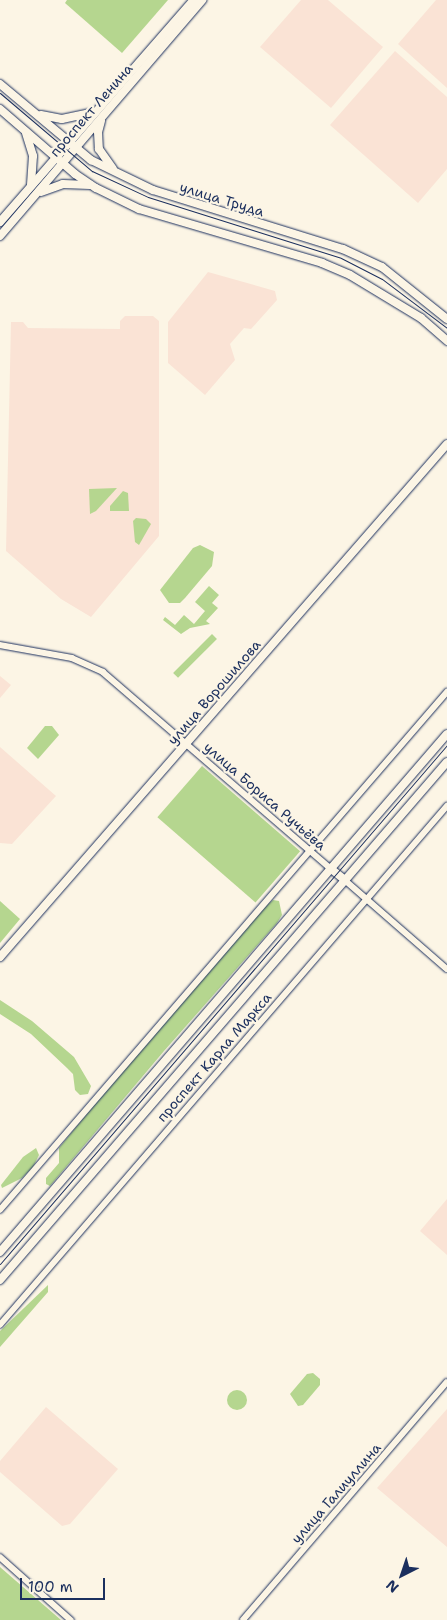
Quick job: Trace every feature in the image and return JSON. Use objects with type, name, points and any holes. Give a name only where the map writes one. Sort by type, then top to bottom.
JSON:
[{"type":"main road","name":"проспект Ленина","points":[[0,236],[29,195],[194,0]]},
{"type":"main road","name":"проспект Ленина","points":[[101,112],[202,0]]},
{"type":"main road","name":"улица Труда","points":[[0,84],[91,160],[152,190],[343,250],[382,267],[447,319]]},
{"type":"main road","points":[[0,109],[91,185],[139,210],[322,263],[350,275],[421,318],[447,341]]},
{"type":"main road","points":[[32,111],[49,119],[62,120],[101,112],[98,128],[99,149],[116,172]]},
{"type":"main road","points":[[24,129],[33,156],[32,183],[29,195]]},
{"type":"main road","points":[[29,195],[62,184],[91,185]]},
{"type":"main road","name":"проспект Ленина","points":[[0,222],[29,195]]},
{"type":"main road","name":"улица Ворошилова","points":[[0,957],[447,444]]},
{"type":"main road","points":[[0,1252],[447,734]]},
{"type":"main road","name":"проспект Карла Маркса","points":[[0,1280],[447,762]]},
{"type":"main road","name":"улица Бориса Ручьёва","points":[[330,868],[344,880]]},
{"type":"street","name":"улица Бориса Ручьёва","points":[[0,645],[90,664],[103,672],[330,868]]},
{"type":"street","points":[[0,1210],[447,692]]},
{"type":"street","name":"проспект Карла Маркса","points":[[0,1325],[447,806]]},
{"type":"street","name":"улица Бориса Ручьёва","points":[[344,880],[447,969]]},
{"type":"street","name":"улица Галиуллина","points":[[243,1620],[447,1382]]},
{"type":"street","points":[[0,1557],[71,1620]]},
{"type":"shaded area","points":[[301,0],[328,0],[383,47],[331,108],[260,47]]},
{"type":"shaded area","points":[[436,0],[447,0],[447,88],[398,44]]},
{"type":"shaded area","points":[[395,51],[447,97],[447,169],[418,203],[330,125]]},
{"type":"shaded area","points":[[208,272],[275,291],[277,300],[251,329],[244,328],[230,344],[235,360],[205,395],[168,363],[168,322]]},
{"type":"shaded area","points":[[125,316],[153,316],[159,321],[159,536],[91,617],[61,599],[6,551],[11,322],[23,322],[28,328],[120,329],[120,321]]},
{"type":"shaded area","points":[[0,676],[11,685],[0,698]]},
{"type":"shaded area","points":[[0,747],[56,796],[12,844],[0,843]]},
{"type":"shaded area","points":[[447,1199],[447,1255],[420,1231]]},
{"type":"shaded area","points":[[46,1407],[118,1469],[70,1524],[62,1526],[0,1472],[0,1461]]},
{"type":"shaded area","points":[[447,1409],[447,1547],[377,1488]]},
{"type":"green space","points":[[67,0],[168,0],[122,53],[65,3]]},
{"type":"green space","points":[[117,488],[96,511],[90,514],[89,489]]},
{"type":"green space","points":[[123,491],[128,493],[129,511],[110,511],[110,506]]},
{"type":"green space","points":[[136,518],[146,519],[151,524],[139,545],[135,542],[133,521]]},
{"type":"green space","points":[[200,545],[214,552],[212,566],[180,603],[169,603],[160,590],[193,548]]},
{"type":"green space","points":[[209,586],[219,595],[212,603],[218,608],[206,621],[210,624],[190,628],[181,634],[163,620],[165,617],[175,625],[184,615],[194,624],[205,611],[195,602]]},
{"type":"green space","points":[[212,634],[217,639],[178,678],[173,673]]},
{"type":"green space","points":[[45,726],[52,726],[59,735],[38,759],[27,748]]},
{"type":"green space","points":[[202,766],[300,851],[256,903],[157,817]]},
{"type":"green space","points":[[273,900],[279,901],[282,915],[277,923],[164,1051],[50,1186],[46,1184],[46,1178],[59,1163],[59,1148],[119,1074],[261,910]]},
{"type":"green space","points":[[0,901],[20,919],[0,943]]},
{"type":"green space","points":[[0,1000],[32,1021],[74,1057],[91,1086],[88,1094],[80,1095],[75,1090],[73,1074],[31,1034],[0,1014]]},
{"type":"green space","points":[[36,1148],[39,1155],[33,1167],[22,1178],[2,1188],[1,1185],[23,1157]]},
{"type":"green space","points":[[48,1285],[48,1292],[0,1347],[0,1331]]},
{"type":"green space","points":[[313,1373],[320,1379],[320,1385],[303,1405],[298,1406],[290,1394],[307,1374]]},
{"type":"green space","points":[[237,1390],[244,1393],[247,1400],[244,1407],[237,1410],[230,1407],[227,1400],[230,1393]]},
{"type":"green space","points":[[0,1567],[61,1620],[0,1620]]},
{"type":"tram line","points":[[0,93],[92,171],[148,197],[341,258],[382,279],[447,328]]},
{"type":"tram line","points":[[0,1264],[447,745]]}]
